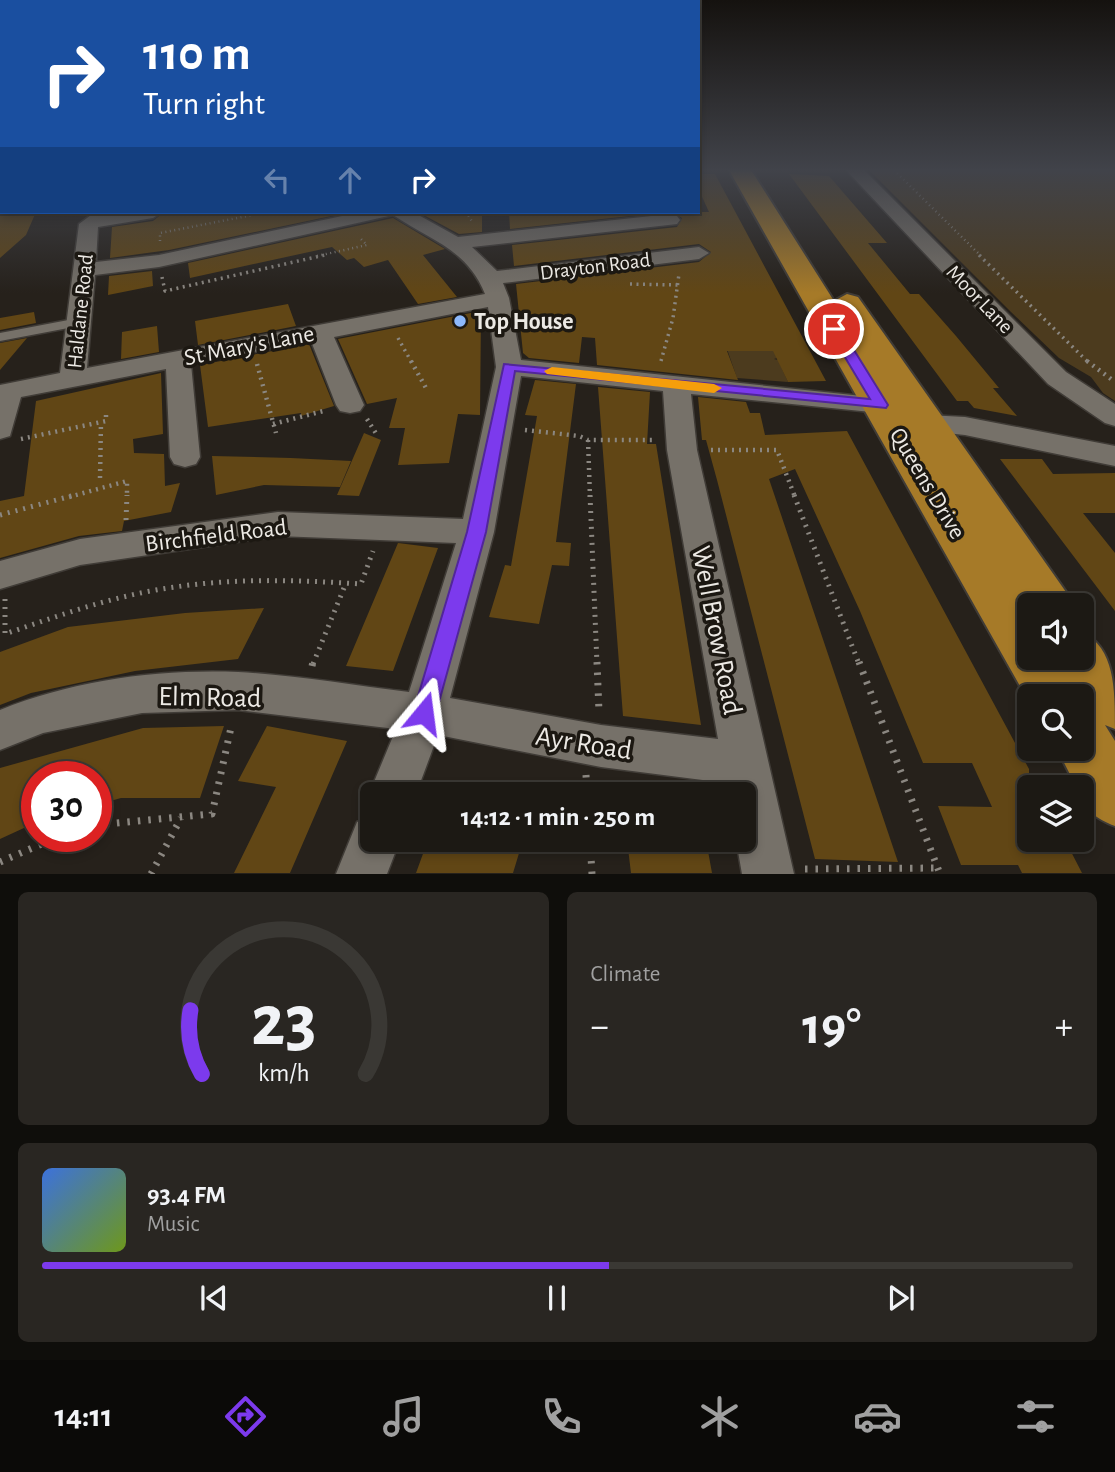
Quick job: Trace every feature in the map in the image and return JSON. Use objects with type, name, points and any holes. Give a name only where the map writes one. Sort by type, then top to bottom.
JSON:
[{"type":"highway","name":"Queens Drive","points":[[764,211],[1017,633]]},
{"type":"highway","name":"Queens Drive","points":[[784,211],[1040,593]]},
{"type":"highway","points":[[1093,670],[1115,704]]},
{"type":"highway","points":[[1094,760],[1115,796]]},
{"type":"street","name":"Moor Lane","points":[[894,211],[1057,378],[1115,417]]},
{"type":"street","name":"Haldane Road","points":[[73,379],[89,224],[98,219],[137,214]]},
{"type":"street","points":[[85,270],[159,261],[394,214]]},
{"type":"street","points":[[398,782],[424,713],[477,532],[509,367],[495,288],[455,243],[407,214]]},
{"type":"street","points":[[455,243],[670,220]]},
{"type":"street","name":"Drayton Road","points":[[495,288],[688,255]]},
{"type":"street","name":"St Mary's Lane","points":[[5,392],[388,318],[495,288]]},
{"type":"street","points":[[319,331],[350,405]]},
{"type":"street","points":[[178,359],[185,457]]},
{"type":"street","points":[[509,367],[881,405]]},
{"type":"street","name":"Well Brow Road","points":[[665,384],[681,445],[767,872]]},
{"type":"street","points":[[5,392],[6,436]]},
{"type":"street","points":[[928,424],[965,426],[1115,456]]},
{"type":"street","name":"Birchfield Road","points":[[2,574],[80,552],[278,524],[477,532]]},
{"type":"street","name":"Elm Road","points":[[0,730],[39,714],[142,694],[238,691],[424,713]]},
{"type":"street","name":"Ayr Road","points":[[424,713],[601,746],[745,764]]},
{"type":"street","points":[[361,873],[370,852]]},
{"type":"lane","points":[[0,337],[79,322]]},
{"type":"path","points":[[935,211],[1093,367],[1115,382]]},
{"type":"path","points":[[665,384],[680,285],[688,255]]},
{"type":"path","points":[[388,318],[426,388]]},
{"type":"path","points":[[257,364],[276,433]]},
{"type":"path","points":[[273,424],[350,405]]},
{"type":"path","points":[[6,436],[106,421],[106,413]]},
{"type":"path","points":[[100,478],[101,422]]},
{"type":"path","points":[[499,427],[579,436],[588,440],[777,450],[939,871],[767,872]]},
{"type":"path","points":[[588,440],[601,746]]},
{"type":"path","points":[[0,515],[127,481],[126,545]]},
{"type":"path","points":[[2,574],[3,635],[84,608],[193,584],[263,581],[361,584],[380,528]]},
{"type":"path","points":[[298,700],[346,583]]},
{"type":"path","points":[[112,823],[212,814],[238,691]]},
{"type":"path","points":[[151,873],[181,817]]},
{"type":"path","points":[[0,862],[23,852]]},
{"type":"path","points":[[591,852],[592,873]]},
{"type":"shaded area","points":[[910,211],[1115,211],[1115,401],[1103,393],[1091,377],[1059,358]]},
{"type":"shaded area","points":[[727,349],[774,351],[777,358],[774,359],[778,360],[788,382],[737,378]]},
{"type":"building","points":[[735,211],[826,381],[788,382],[773,351],[727,351],[738,380],[597,365],[595,338],[582,337],[579,363],[529,358],[523,353],[516,284],[699,262],[711,252],[699,244],[514,266],[512,245],[677,227],[682,218],[675,214]]},
{"type":"building","points":[[816,211],[859,211],[887,243],[868,243],[910,294],[919,294],[956,336],[999,388],[993,388],[1017,416],[974,408],[968,401],[957,401]]},
{"type":"building","points":[[0,214],[35,214],[26,235],[0,258]]},
{"type":"building","points":[[162,214],[340,214],[169,250],[110,258],[112,227],[153,221]]},
{"type":"building","points":[[422,214],[482,214],[482,232],[459,234]]},
{"type":"building","points":[[509,214],[648,214],[510,229]]},
{"type":"building","points":[[393,218],[445,249],[423,255],[457,297],[418,304],[388,260],[364,267],[354,258],[347,260],[332,247],[190,278],[188,263]]},
{"type":"building","points":[[152,271],[153,286],[108,295],[109,276]]},
{"type":"building","points":[[288,304],[296,326],[198,345],[195,321]]},
{"type":"building","points":[[481,311],[480,415],[458,414],[449,463],[398,465],[405,428],[389,428],[397,398],[367,404],[338,339]]},
{"type":"building","points":[[34,312],[36,323],[0,330],[0,318]]},
{"type":"building","points":[[157,326],[159,352],[121,359],[122,332]]},
{"type":"building","points":[[27,338],[0,370],[0,343]]},
{"type":"building","points":[[309,344],[334,406],[301,416],[301,413],[208,427],[200,365]]},
{"type":"building","points":[[161,373],[163,434],[133,439],[134,453],[164,454],[165,486],[180,483],[171,512],[124,521],[122,531],[79,536],[0,558],[0,501],[24,496],[36,401]]},
{"type":"building","points":[[535,380],[576,384],[556,542],[571,543],[569,566],[552,565],[539,624],[489,617],[505,565],[511,566],[537,416],[525,415]]},
{"type":"building","points":[[598,387],[650,392],[647,444],[656,444],[701,725],[623,716]]},
{"type":"building","points":[[698,397],[746,402],[750,413],[760,413],[765,435],[847,431],[1017,747],[1017,761],[1025,761],[1029,769],[1029,775],[1017,775],[1017,852],[1071,852],[1082,873],[1022,873],[1018,865],[961,865],[938,806],[992,807],[972,763],[923,763],[860,611],[795,469],[769,479],[898,862],[815,859],[717,480],[706,440],[702,440]]},
{"type":"building","points":[[364,433],[381,440],[359,496],[337,495]]},
{"type":"building","points":[[212,456],[351,461],[340,487],[264,485],[216,495]]},
{"type":"building","points":[[1000,459],[1042,459],[1053,474],[1115,473],[1115,513],[1083,513],[1115,553],[1115,611]]},
{"type":"building","points":[[398,543],[438,548],[393,671],[346,666]]},
{"type":"building","points":[[264,608],[238,659],[135,671],[31,693],[0,705],[0,652],[68,627],[185,613]]},
{"type":"building","points":[[224,726],[200,798],[121,798],[112,801],[112,761],[25,761],[143,728]]},
{"type":"building","points":[[267,726],[347,741],[290,873],[234,873],[276,787],[238,781]]},
{"type":"building","points":[[21,762],[21,829],[0,839],[0,768]]},
{"type":"building","points":[[424,852],[519,852],[513,873],[416,873]]},
{"type":"building","points":[[628,852],[708,852],[712,873],[631,873]]},
{"type":"slow traffic","points":[[552,371],[714,388]]},
{"type":"place","name":"Top House","points":[[460,321]]},
{"type":"route","points":[[424,713],[477,532],[509,367],[881,405],[834,329]]}]
